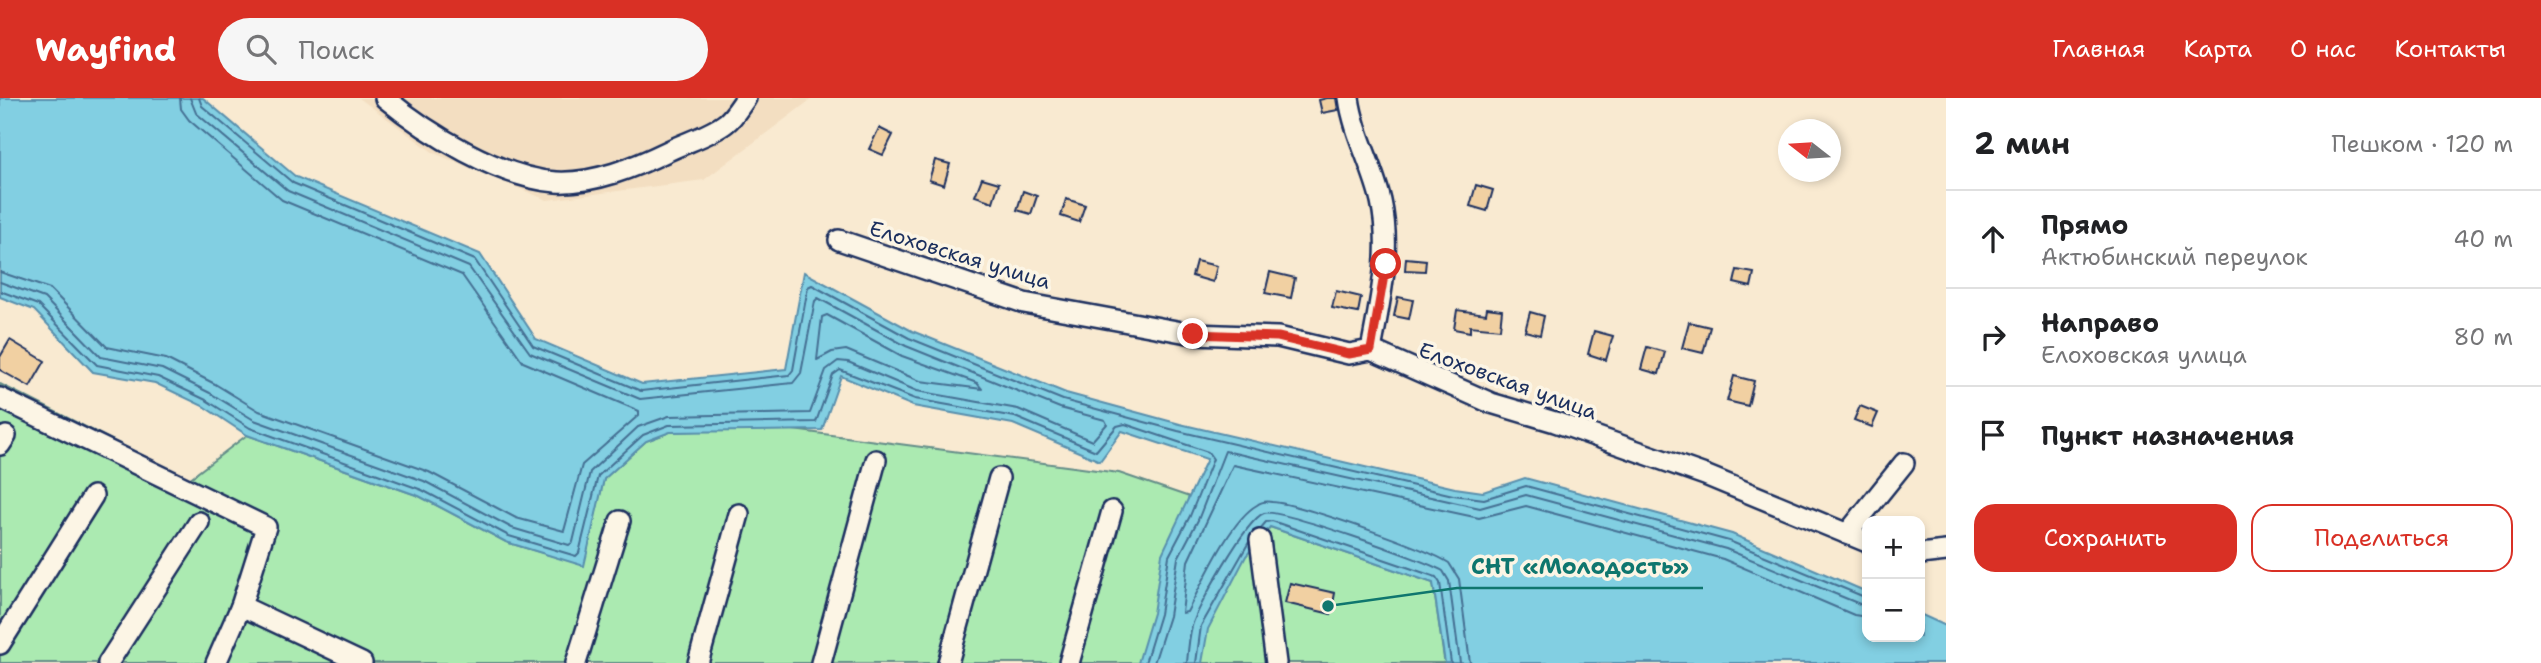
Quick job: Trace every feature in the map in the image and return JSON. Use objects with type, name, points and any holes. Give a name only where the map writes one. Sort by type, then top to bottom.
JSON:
[{"type":"street","points":[[385,98],[407,116],[457,146],[511,171],[555,182],[595,179],[654,158],[726,123],[746,98]]},
{"type":"street","points":[[1349,98],[1352,118],[1381,201],[1386,264],[1371,350]]},
{"type":"street","name":"Елоховская улица","points":[[839,240],[1024,303],[1193,334],[1278,337],[1349,354],[1371,350],[1491,403],[1555,422],[1704,475],[1862,540]]},
{"type":"street","points":[[0,398],[266,527],[241,606],[216,663]]},
{"type":"street","points":[[821,663],[876,460]]},
{"type":"street","points":[[1847,534],[1904,464]]},
{"type":"street","points":[[948,663],[999,478]]},
{"type":"street","points":[[0,644],[93,496]]},
{"type":"street","points":[[1069,663],[1112,511]]},
{"type":"street","points":[[698,663],[739,514]]},
{"type":"street","points":[[576,663],[620,521]]},
{"type":"street","points":[[108,663],[199,522]]},
{"type":"street","points":[[1260,540],[1276,663]]},
{"type":"street","points":[[1925,553],[1946,551]]},
{"type":"street","points":[[241,606],[362,663]]},
{"type":"shaded area","points":[[359,98],[813,98],[704,180],[547,200],[434,153]]},
{"type":"green space","points":[[0,384],[189,479],[247,435],[419,496],[506,542],[583,565],[604,479],[646,441],[670,432],[778,428],[1119,473],[1207,503],[1261,538],[1270,527],[1433,583],[1444,659],[1450,663],[0,663]]},
{"type":"water","points":[[0,98],[203,98],[296,177],[480,254],[536,339],[642,384],[786,369],[804,272],[912,331],[1066,393],[1180,424],[1455,488],[1483,492],[1525,478],[1732,534],[1862,590],[1862,642],[1925,642],[1925,616],[1946,626],[1946,663],[1445,663],[1433,583],[1270,527],[1246,556],[1208,629],[1202,663],[1138,663],[1153,613],[1162,554],[1207,459],[1122,431],[1100,461],[1013,424],[913,406],[841,376],[822,430],[670,432],[646,441],[604,479],[584,566],[506,542],[419,496],[247,435],[203,406],[155,383],[93,372],[34,310],[0,297]]},
{"type":"building","points":[[1336,98],[1338,110],[1322,113],[1319,100]]},
{"type":"building","points":[[879,128],[893,135],[883,155],[869,149]]},
{"type":"building","points":[[935,160],[950,164],[944,185],[929,180]]},
{"type":"building","points":[[982,178],[999,183],[993,202],[975,196]]},
{"type":"building","points":[[1476,185],[1493,190],[1487,211],[1470,206]]},
{"type":"building","points":[[1023,191],[1037,196],[1031,214],[1017,210]]},
{"type":"building","points":[[1066,199],[1085,205],[1079,222],[1061,216]]},
{"type":"building","points":[[1406,258],[1426,260],[1425,271],[1405,270]]},
{"type":"building","points":[[1196,261],[1217,266],[1213,282],[1192,276]]},
{"type":"building","points":[[1737,270],[1754,273],[1751,287],[1734,283]]},
{"type":"building","points":[[1270,272],[1295,278],[1291,298],[1265,293]]},
{"type":"building","points":[[1336,291],[1361,297],[1358,313],[1332,308]]},
{"type":"building","points":[[1398,297],[1413,300],[1409,319],[1394,316]]},
{"type":"building","points":[[1487,308],[1502,310],[1500,329],[1470,326],[1470,332],[1454,329],[1457,310],[1486,314]]},
{"type":"building","points":[[1530,312],[1544,316],[1540,335],[1525,331]]},
{"type":"building","points":[[1689,322],[1710,327],[1703,353],[1682,348]]},
{"type":"building","points":[[1594,331],[1613,336],[1606,360],[1588,354]]},
{"type":"building","points":[[10,340],[45,361],[30,387],[0,370],[0,357]]},
{"type":"building","points":[[1647,347],[1665,352],[1659,374],[1641,369]]},
{"type":"building","points":[[1734,376],[1754,381],[1748,406],[1727,401]]},
{"type":"building","points":[[1860,406],[1878,413],[1872,427],[1854,420]]},
{"type":"building","points":[[1290,583],[1335,593],[1331,614],[1285,603]]},
{"type":"place","name":"СНТ «Молодость»","points":[[1328,606]]},
{"type":"route","points":[[1193,334],[1278,337],[1349,354],[1371,350],[1386,264]]}]
